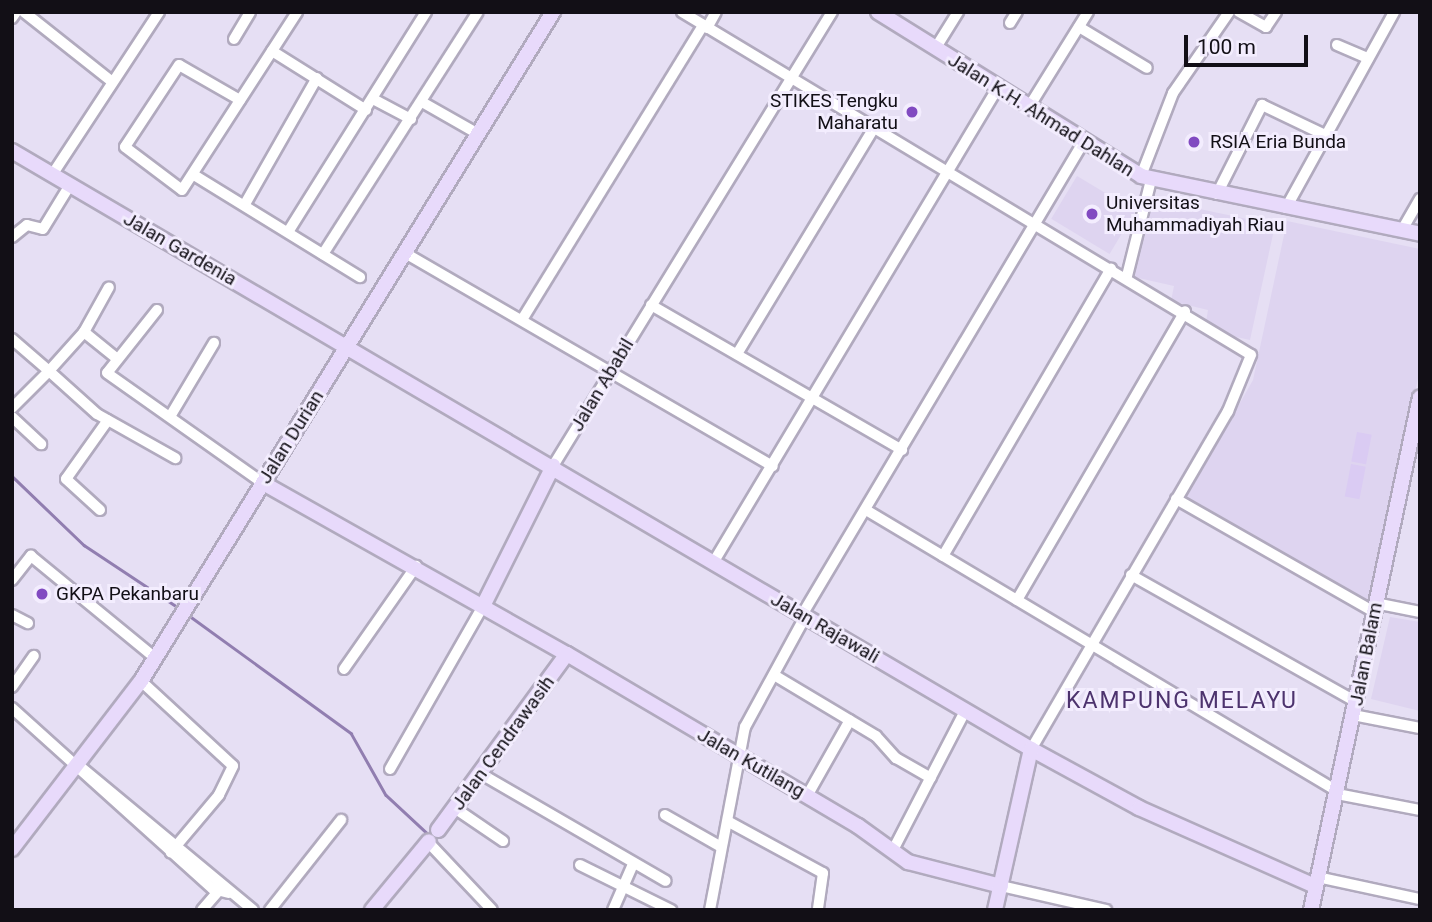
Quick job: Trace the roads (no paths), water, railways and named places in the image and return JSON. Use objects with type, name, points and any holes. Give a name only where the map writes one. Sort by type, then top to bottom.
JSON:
[{"type":"main road","name":"Jalan Durian","points":[[12,849],[141,681],[553,12]]},
{"type":"main road","name":"Jalan K.H. Ahmad Dahlan","points":[[878,12],[997,89],[1146,178],[1420,234]]},
{"type":"main road","name":"Jalan Gardenia","points":[[12,152],[347,346]]},
{"type":"main road","name":"Jalan Rajawali","points":[[347,346],[1031,749],[1139,808],[1316,882]]},
{"type":"main road","name":"Jalan Balam","points":[[1311,910],[1420,397]]},
{"type":"main road","name":"Jalan Ababil","points":[[483,606],[553,466]]},
{"type":"main road","name":"Jalan Kutilang","points":[[263,483],[416,566],[567,654],[807,796],[892,852],[920,867],[1001,886]]},
{"type":"main road","name":"Jalan Cendrawasih","points":[[379,907],[483,775],[567,654]]},
{"type":"main road","points":[[995,910],[1031,749]]},
{"type":"street","points":[[12,18],[16,12]]},
{"type":"street","points":[[24,12],[111,81]]},
{"type":"street","points":[[52,175],[111,81],[159,12]]},
{"type":"street","points":[[234,39],[250,12]]},
{"type":"street","points":[[240,100],[178,65],[125,143],[175,188],[182,190],[297,12]]},
{"type":"street","points":[[288,232],[426,12]]},
{"type":"street","points":[[323,254],[478,12]]},
{"type":"street","points":[[682,12],[1036,220],[1185,311],[1252,358],[1176,499],[1031,749]]},
{"type":"street","points":[[523,318],[716,12]]},
{"type":"street","name":"Jalan Ababil","points":[[553,466],[832,12]]},
{"type":"street","points":[[935,49],[958,12]]},
{"type":"street","points":[[1010,23],[1017,12]]},
{"type":"street","points":[[1029,107],[1088,12]]},
{"type":"street","points":[[1127,276],[1146,178],[1173,93],[1229,12]]},
{"type":"street","points":[[1240,12],[1266,27],[1276,12]]},
{"type":"street","points":[[1286,208],[1394,12]]},
{"type":"street","points":[[1079,27],[1147,68]]},
{"type":"street","points":[[1336,45],[1368,58]]},
{"type":"street","points":[[272,51],[366,110]]},
{"type":"street","points":[[245,204],[317,78]]},
{"type":"street","points":[[713,563],[997,89]]},
{"type":"street","points":[[373,99],[411,119]]},
{"type":"street","points":[[422,102],[478,134]]},
{"type":"street","points":[[1217,194],[1258,107],[1265,105],[1325,135]]},
{"type":"street","points":[[737,354],[875,125]]},
{"type":"street","points":[[710,910],[748,720],[804,616],[1084,141]]},
{"type":"street","points":[[194,175],[360,277]]},
{"type":"street","points":[[12,237],[27,225],[43,229],[70,185]]},
{"type":"street","points":[[1402,230],[1420,199]]},
{"type":"street","points":[[405,253],[523,318],[607,375],[773,466]]},
{"type":"street","points":[[943,556],[1111,268]]},
{"type":"street","points":[[12,408],[84,332],[109,287]]},
{"type":"street","points":[[651,305],[902,450]]},
{"type":"street","points":[[157,310],[115,357],[108,368],[109,375],[172,415],[263,483]]},
{"type":"street","points":[[1017,600],[1185,311]]},
{"type":"street","points":[[84,332],[115,357]]},
{"type":"street","points":[[12,339],[108,420],[175,458]]},
{"type":"street","points":[[172,415],[214,343]]},
{"type":"street","points":[[12,417],[41,444]]},
{"type":"street","points":[[100,510],[66,480],[108,420]]},
{"type":"street","points":[[1176,499],[1375,608],[1420,612]]},
{"type":"street","points":[[866,510],[1337,792],[1420,810]]},
{"type":"street","points":[[12,580],[31,556],[155,657]]},
{"type":"street","points":[[344,668],[416,566]]},
{"type":"street","points":[[1131,575],[1355,708],[1420,728]]},
{"type":"street","name":"Jalan Ababil","points":[[390,769],[483,606]]},
{"type":"street","points":[[12,615],[28,623]]},
{"type":"street","points":[[12,687],[34,656]]},
{"type":"street","points":[[774,675],[850,720],[931,778]]},
{"type":"street","points":[[141,681],[233,766],[174,850]]},
{"type":"street","points":[[12,708],[239,906],[253,910]]},
{"type":"street","points":[[892,852],[965,710]]},
{"type":"street","points":[[807,796],[850,720]]},
{"type":"street","points":[[483,775],[666,881]]},
{"type":"street","points":[[456,809],[503,841]]},
{"type":"street","points":[[665,815],[721,847]]},
{"type":"street","points":[[271,910],[341,820]]},
{"type":"street","points":[[729,822],[823,873],[818,910]]},
{"type":"street","points":[[432,838],[492,910]]},
{"type":"street","points":[[613,910],[633,864]]},
{"type":"street","points":[[580,865],[671,910]]},
{"type":"street","points":[[1316,882],[1420,899]]},
{"type":"street","name":"Jalan Kutilang","points":[[1001,886],[1106,910]]},
{"type":"street","points":[[202,910],[223,890]]},
{"type":"waterway","points":[[12,476],[84,545],[179,608]]},
{"type":"waterway","points":[[187,614],[351,733],[386,795],[429,835]]},
{"type":"place","name":"STIKES Tengku Maharatu","points":[[912,112]]},
{"type":"place","name":"RSIA Eria Bunda","points":[[1194,142]]},
{"type":"place","name":"Universitas Muhammadiyah Riau","points":[[1092,214]]},
{"type":"place","name":"GKPA Pekanbaru","points":[[42,594]]},
{"type":"district","name":"KAMPUNG MELAYU","points":[[1182,701]]}]
